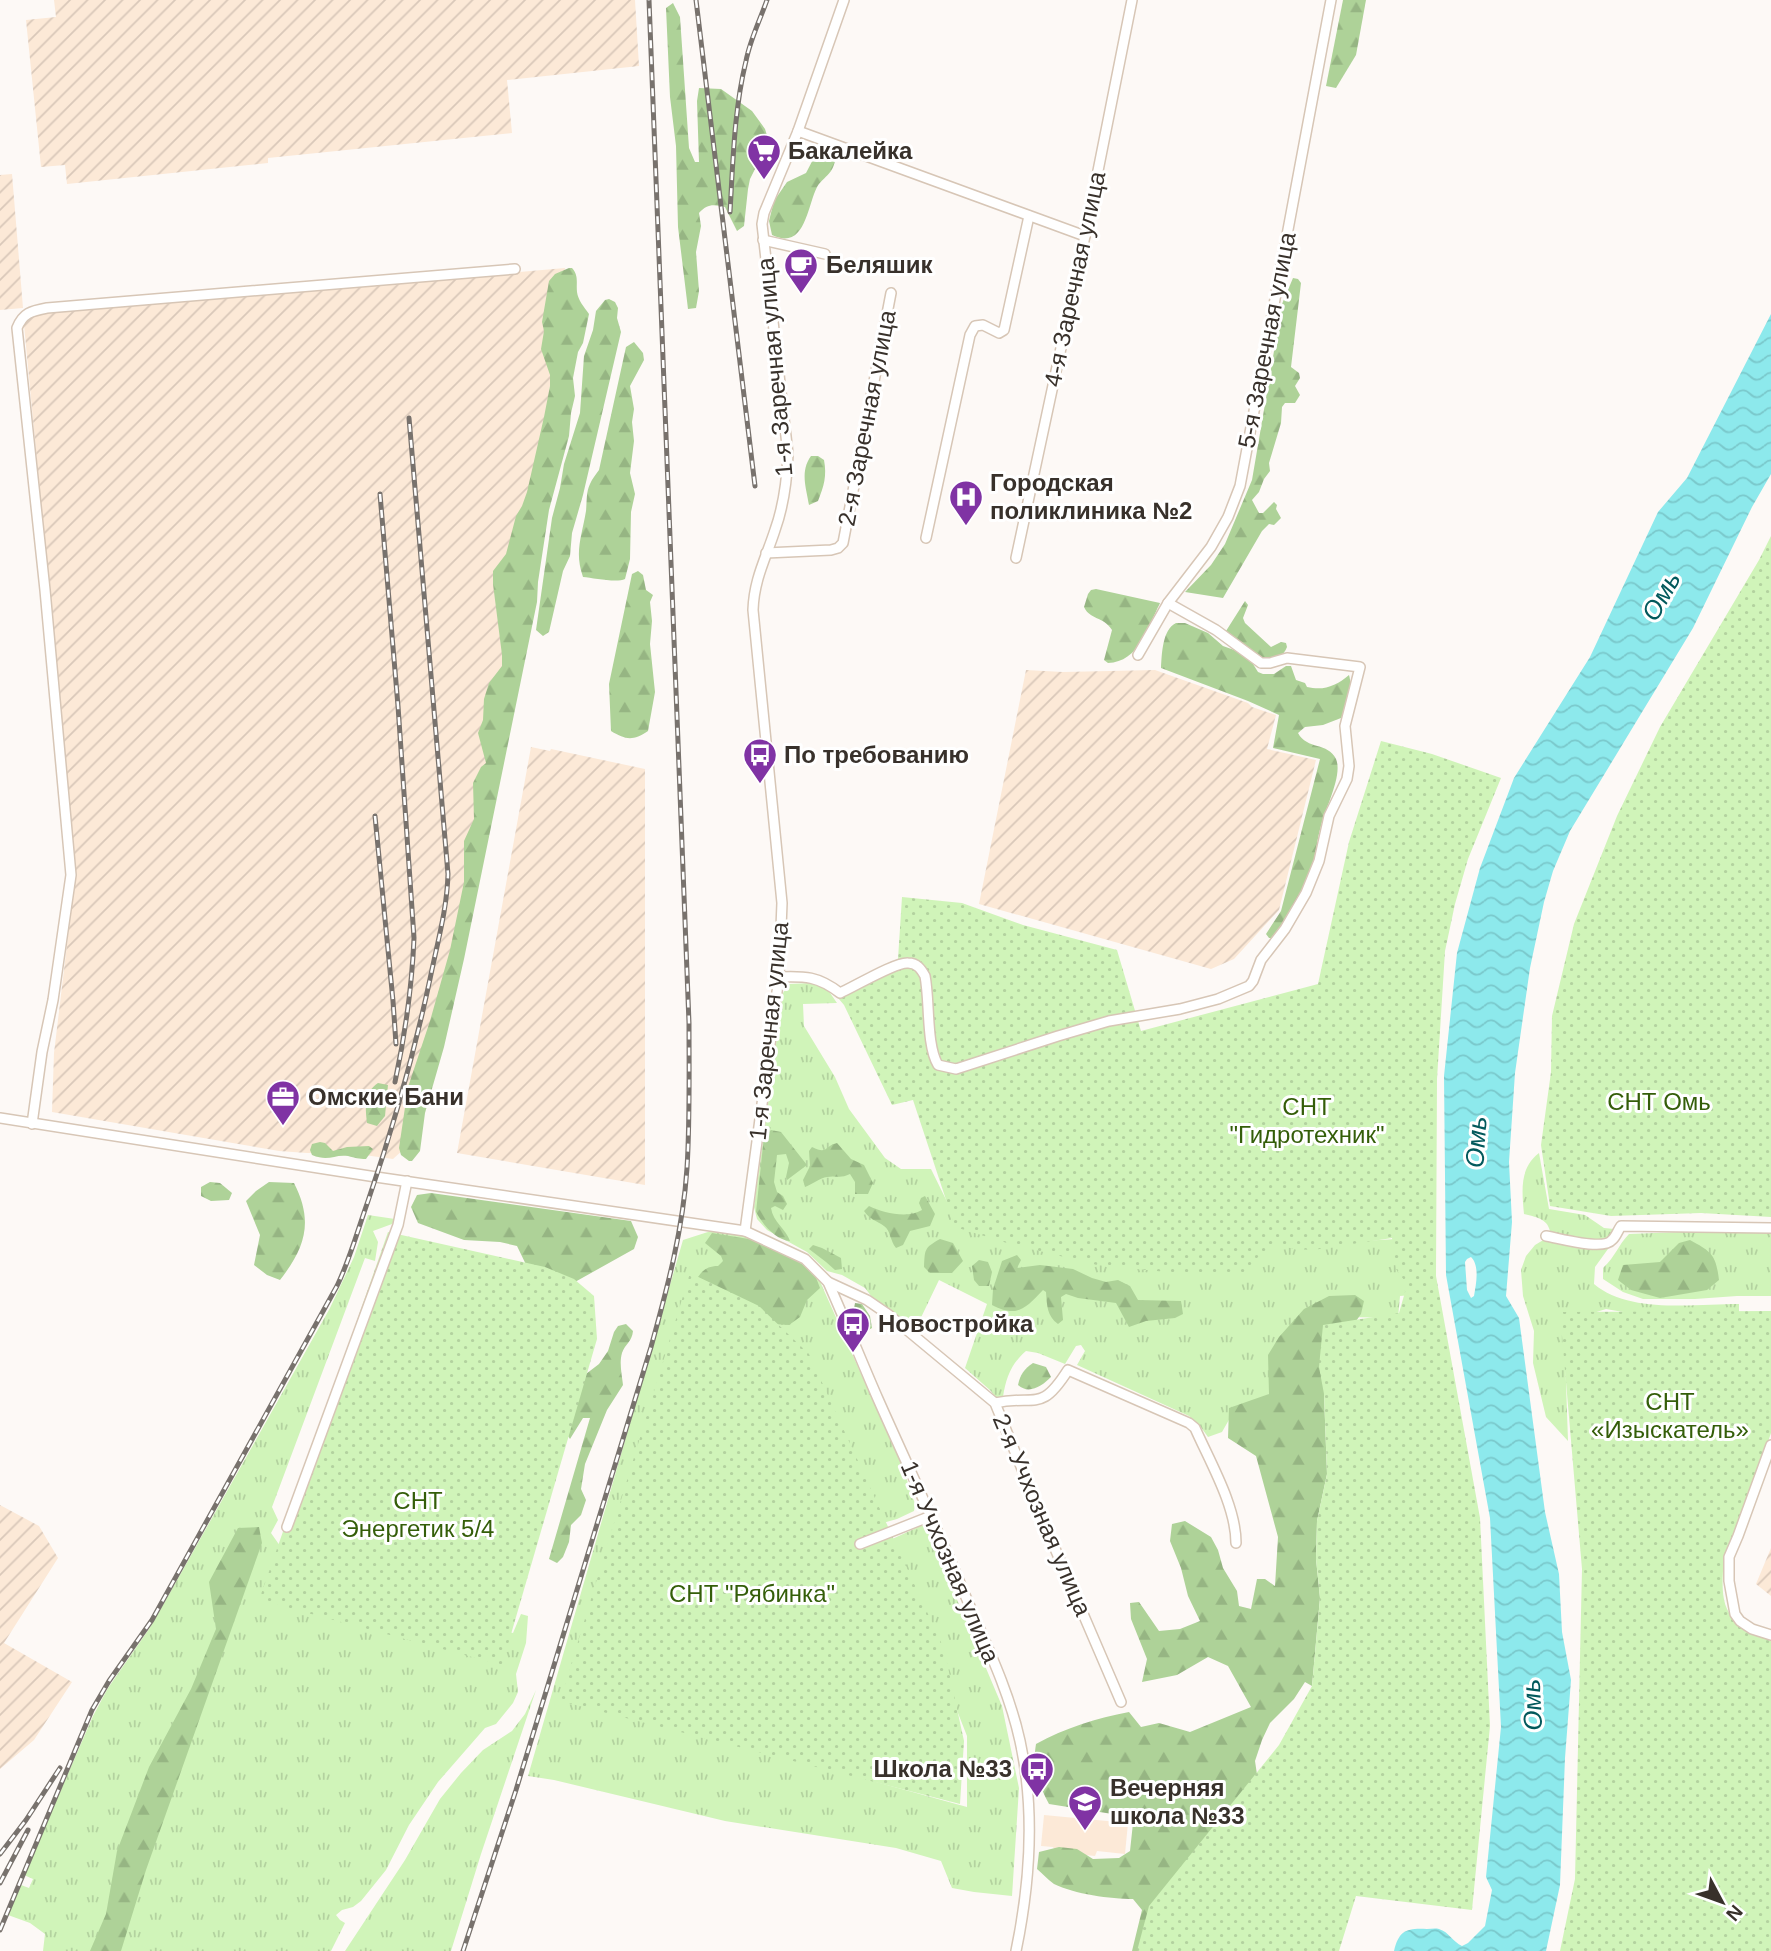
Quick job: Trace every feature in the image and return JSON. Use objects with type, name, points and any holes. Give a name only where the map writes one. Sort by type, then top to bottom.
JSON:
[{"type":"street","name":"1-я Заречная улица","points":[[745,1231],[779,977],[782,903],[753,610],[756,584],[787,484],[788,454],[762,224],[845,0]]},
{"type":"street","name":"4-я Заречная улица","points":[[1016,558],[1132,0]]},
{"type":"street","name":"5-я Заречная улица","points":[[1138,655],[1168,603],[1211,547],[1228,517],[1240,486],[1331,0]]},
{"type":"street","points":[[798,131],[1084,236]]},
{"type":"street","points":[[926,538],[970,335],[978,325],[999,333],[1004,330],[1028,216]]},
{"type":"street","points":[[763,240],[825,254]]},
{"type":"street","points":[[32,1124],[71,875],[45,590],[17,328],[21,318],[47,308],[515,269]]},
{"type":"street","name":"2-я Заречная улица","points":[[766,553],[831,550],[843,544],[891,293]]},
{"type":"street","points":[[779,977],[812,978],[828,984],[840,993],[897,965],[910,963],[921,968],[928,988],[931,1044],[935,1059],[938,1065],[956,1069],[1058,1035],[1109,1021],[1192,1006],[1249,986],[1261,960],[1285,929],[1306,893],[1319,861],[1329,816],[1347,779],[1349,766],[1345,726],[1360,667],[1287,658],[1261,663],[1216,630],[1168,603]]},
{"type":"street","name":"1-я Учхозная улица","points":[[0,1118],[745,1231],[805,1259],[828,1282],[1003,1686],[1020,1740],[1028,1799],[1028,1840],[1026,1890],[1016,1951]]},
{"type":"street","points":[[287,1527],[398,1225],[407,1181]]},
{"type":"street","points":[[1546,1236],[1606,1244],[1612,1242],[1621,1226],[1771,1228]]},
{"type":"street","name":"2-я Учхозная улица","points":[[828,1282],[867,1300],[889,1315],[995,1402],[1046,1530],[1121,1702]]},
{"type":"street","points":[[995,1402],[1011,1399],[1039,1400],[1057,1387],[1068,1370],[1189,1423],[1195,1428],[1233,1513],[1236,1543]]},
{"type":"street","points":[[1771,1445],[1729,1557],[1729,1581],[1735,1614],[1752,1629],[1771,1635]]},
{"type":"street","points":[[860,1544],[931,1516]]},
{"type":"shaded area","points":[[54,0],[635,0],[639,66],[507,80],[512,133],[268,158],[268,163],[67,184],[65,165],[41,167],[26,20],[56,17]]},
{"type":"shaded area","points":[[12,174],[23,308],[0,310],[0,175]]},
{"type":"shaded area","points":[[565,268],[526,575],[415,1139],[393,1159],[357,1154],[279,1151],[52,1112],[54,1053],[76,870],[24,325],[28,318],[36,314]]},
{"type":"shaded area","points":[[1026,670],[1155,670],[1276,715],[1267,749],[1316,760],[1279,910],[1234,959],[1211,969],[979,904]]},
{"type":"shaded area","points":[[531,747],[645,769],[645,1185],[457,1153]]},
{"type":"shaded area","points":[[0,1505],[39,1526],[58,1558],[4,1643],[72,1682],[34,1740],[0,1769]]},
{"type":"shaded area","points":[[1771,1548],[1771,1596],[1756,1584]]},
{"type":"shaded area","name":"Вечерняя школа №33","points":[[1044,1815],[1128,1823],[1125,1854],[1097,1851],[1095,1856],[1056,1852],[1053,1847],[1041,1846]]},
{"type":"green space","points":[[1343,0],[1366,0],[1356,55],[1336,88],[1326,86]]},
{"type":"green space","points":[[673,3],[680,17],[689,148],[695,162],[699,162],[699,88],[721,89],[752,111],[765,129],[771,148],[769,166],[756,167],[750,179],[744,226],[737,231],[725,207],[710,206],[699,213],[701,226],[696,252],[699,291],[696,308],[688,309],[678,227],[676,146],[670,97],[666,8]]},
{"type":"green space","points":[[826,145],[837,155],[832,169],[817,187],[803,224],[792,237],[772,235],[769,221],[774,201],[787,182],[806,173],[819,148]]},
{"type":"green space","points":[[569,268],[576,274],[578,295],[589,314],[573,378],[575,396],[569,436],[549,510],[537,602],[464,959],[444,1047],[425,1113],[420,1151],[409,1161],[401,1155],[399,1148],[408,1087],[450,950],[464,882],[464,841],[474,819],[473,783],[486,763],[478,733],[483,720],[484,699],[489,683],[502,666],[493,571],[506,554],[516,516],[527,492],[550,386],[550,375],[541,349],[544,331],[542,322],[549,281],[555,274]]},
{"type":"green space","points":[[1293,278],[1301,283],[1291,367],[1299,373],[1300,378],[1295,386],[1300,395],[1295,403],[1285,403],[1282,407],[1281,423],[1269,463],[1270,471],[1252,500],[1259,513],[1263,513],[1274,502],[1281,518],[1262,531],[1223,598],[1185,592],[1211,565],[1225,544],[1252,480],[1282,304]]},
{"type":"green space","points":[[609,299],[615,302],[618,308],[617,318],[621,332],[572,533],[570,556],[563,571],[549,632],[543,636],[536,630],[552,518],[564,464],[580,413],[584,356],[596,311]]},
{"type":"green space","points":[[634,342],[643,353],[644,360],[630,386],[634,409],[634,441],[630,473],[635,494],[631,512],[630,559],[625,579],[583,577],[579,552],[588,490],[599,470],[626,347]]},
{"type":"green space","points":[[811,456],[824,460],[825,476],[818,501],[809,505],[805,473]]},
{"type":"green space","name":"СНТ Омь","points":[[1771,536],[1771,1217],[1701,1213],[1611,1216],[1550,1206],[1541,1145],[1551,1072],[1552,1016],[1574,924],[1617,816],[1660,727]]},
{"type":"green space","points":[[638,571],[643,575],[646,590],[653,595],[650,602],[650,644],[655,692],[648,731],[630,738],[611,731],[609,684],[632,574]]},
{"type":"green space","points":[[1096,589],[1160,603],[1141,642],[1128,657],[1119,661],[1108,663],[1104,660],[1112,630],[1084,607],[1088,594]]},
{"type":"green space","points":[[1245,601],[1248,605],[1243,618],[1245,623],[1271,647],[1281,642],[1286,643],[1287,647],[1281,656],[1266,659],[1257,655],[1226,631]]},
{"type":"green space","points":[[1176,623],[1185,623],[1208,633],[1223,646],[1237,651],[1263,674],[1274,674],[1286,666],[1291,666],[1296,680],[1305,683],[1307,687],[1319,688],[1334,685],[1349,675],[1349,697],[1341,718],[1323,725],[1305,727],[1298,733],[1307,742],[1328,750],[1338,766],[1308,881],[1298,903],[1274,938],[1269,938],[1266,934],[1281,911],[1320,759],[1273,748],[1279,715],[1161,668],[1165,637]]},
{"type":"green space","name":"СНТ \"Гидротехник\"","points":[[1381,741],[1432,754],[1501,778],[1468,859],[1445,951],[1437,1079],[1436,1276],[1480,1518],[1490,1726],[1472,1910],[1356,1896],[1339,1951],[1137,1951],[1149,1906],[1279,1745],[1312,1686],[1320,1598],[1316,1559],[1317,1521],[1327,1474],[1324,1394],[1319,1367],[1323,1325],[1399,1313],[1405,1292],[1404,1280],[1396,1269],[1392,1238],[1313,1250],[1278,1245],[1259,1256],[1240,1276],[1196,1275],[1097,1265],[955,1227],[913,1100],[892,1105],[844,1005],[832,991],[898,959],[902,897],[962,903],[1023,925],[1117,950],[1141,1031],[1318,984],[1349,842]]},
{"type":"green space","points":[[811,983],[828,990],[837,1003],[803,1004],[804,1026],[835,1077],[849,1109],[885,1158],[901,1169],[931,1169],[957,1222],[1312,1244],[1396,1239],[1436,1293],[1400,1296],[1398,1318],[1347,1317],[1275,1381],[1266,1400],[1234,1411],[1222,1432],[1208,1437],[1189,1416],[1077,1365],[1085,1351],[1081,1345],[1076,1346],[1065,1364],[1026,1351],[1010,1372],[1003,1397],[996,1398],[965,1368],[987,1304],[939,1280],[915,1330],[875,1301],[865,1288],[842,1275],[827,1271],[807,1252],[767,1230],[757,1219],[754,1207],[783,993],[789,984]]},
{"type":"green space","points":[[378,1083],[388,1085],[385,1116],[377,1126],[367,1123],[366,1106],[370,1091]]},
{"type":"green space","points":[[771,1130],[781,1132],[807,1165],[787,1180],[789,1163],[786,1154],[777,1155],[774,1182],[777,1192],[787,1204],[783,1210],[775,1206],[771,1208],[790,1241],[770,1231],[756,1212],[764,1136]]},
{"type":"green space","points":[[320,1142],[333,1151],[347,1147],[369,1146],[373,1149],[366,1159],[348,1156],[323,1158],[312,1155],[310,1150],[312,1144]]},
{"type":"green space","points":[[837,1143],[851,1159],[864,1165],[873,1183],[868,1194],[855,1194],[855,1182],[850,1174],[824,1178],[805,1187],[803,1180],[810,1166],[809,1151],[812,1147],[824,1150]]},
{"type":"green space","points":[[1539,1153],[1549,1209],[1585,1215],[1604,1228],[1614,1229],[1608,1249],[1595,1267],[1594,1284],[1625,1300],[1644,1304],[1739,1304],[1739,1314],[1640,1315],[1606,1309],[1564,1324],[1568,1441],[1546,1417],[1533,1363],[1534,1331],[1523,1296],[1521,1270],[1526,1256],[1550,1231],[1543,1221],[1524,1214],[1523,1181],[1528,1166]]},
{"type":"green space","points":[[210,1182],[220,1183],[232,1193],[229,1200],[211,1201],[201,1196],[201,1187]]},
{"type":"green space","points":[[269,1182],[294,1183],[304,1210],[301,1246],[280,1280],[267,1275],[254,1265],[260,1235],[246,1201]]},
{"type":"green space","points":[[431,1193],[631,1221],[638,1237],[634,1249],[566,1287],[532,1277],[517,1246],[464,1240],[418,1223],[411,1207],[417,1195]]},
{"type":"green space","points":[[925,1196],[935,1214],[930,1226],[910,1231],[903,1245],[896,1248],[886,1228],[864,1211],[869,1206],[896,1214],[916,1213],[922,1210],[919,1203]]},
{"type":"green space","points":[[368,1215],[395,1219],[392,1224],[373,1231],[378,1242],[375,1261],[365,1258],[272,1507],[278,1520],[271,1533],[306,1583],[513,1633],[521,1614],[528,1616],[526,1643],[516,1674],[518,1692],[513,1703],[496,1724],[485,1728],[438,1782],[409,1825],[386,1870],[361,1901],[336,1915],[345,1923],[331,1951],[43,1951],[45,1934],[30,1923],[8,1915],[21,1885],[29,1888],[33,1879],[24,1875],[93,1716],[108,1688],[149,1629],[330,1308],[354,1257]]},
{"type":"green space","points":[[711,1231],[756,1238],[795,1257],[818,1277],[903,1468],[915,1504],[914,1511],[872,1526],[564,1696],[967,1807],[967,1736],[890,1540],[925,1524],[1002,1706],[1019,1788],[1012,1896],[952,1888],[941,1861],[896,1848],[725,1821],[528,1776],[683,1240]]},
{"type":"green space","points":[[1771,1231],[1771,1296],[1643,1299],[1623,1292],[1603,1279],[1603,1268],[1629,1234]]},
{"type":"green space","name":"СНТ Энергетик 5/4","points":[[388,1232],[545,1267],[574,1279],[594,1296],[597,1339],[502,1665],[259,1600]]},
{"type":"green space","points":[[712,1233],[755,1240],[804,1265],[815,1275],[820,1288],[807,1300],[800,1317],[789,1325],[773,1324],[692,1287],[702,1272],[718,1266],[723,1261],[721,1256],[705,1243]]},
{"type":"green space","points":[[940,1239],[953,1243],[963,1261],[952,1273],[930,1273],[924,1267],[926,1250]]},
{"type":"green space","points":[[1690,1240],[1708,1251],[1716,1265],[1719,1280],[1707,1290],[1660,1298],[1631,1290],[1618,1280],[1623,1265],[1660,1262],[1679,1243]]},
{"type":"green space","points":[[813,1245],[841,1258],[842,1269],[835,1270],[809,1249]]},
{"type":"green space","points":[[1017,1255],[1021,1260],[1017,1268],[1040,1265],[1073,1269],[1106,1282],[1118,1280],[1130,1286],[1138,1300],[1181,1301],[1183,1314],[1129,1327],[1116,1303],[1066,1294],[1061,1297],[1063,1320],[1058,1324],[1050,1314],[1046,1292],[1043,1290],[1020,1310],[1001,1309],[992,1305],[993,1289],[1002,1261]]},
{"type":"green space","points":[[979,1260],[988,1262],[992,1272],[989,1286],[979,1286],[974,1280],[972,1266]]},
{"type":"green space","name":"СНТ \"Рябинка\"","points":[[690,1273],[759,1306],[809,1354],[944,1649],[964,1741],[960,1804],[560,1701]]},
{"type":"green space","points":[[1355,1295],[1364,1301],[1361,1314],[1349,1331],[1324,1394],[1327,1474],[1317,1521],[1316,1559],[1320,1598],[1312,1686],[1305,1682],[1294,1699],[1270,1723],[1255,1761],[1259,1788],[1156,1951],[1132,1951],[1142,1910],[1133,1899],[1072,1891],[1054,1884],[1037,1869],[1039,1852],[1059,1847],[1077,1849],[1093,1859],[1119,1858],[1130,1851],[1133,1823],[1125,1816],[1049,1804],[1037,1775],[1036,1744],[1081,1724],[1129,1712],[1141,1727],[1159,1723],[1190,1732],[1251,1707],[1228,1666],[1208,1657],[1177,1675],[1142,1682],[1147,1659],[1131,1619],[1130,1603],[1139,1602],[1159,1631],[1180,1629],[1200,1621],[1188,1596],[1170,1541],[1172,1524],[1185,1521],[1211,1537],[1223,1568],[1237,1591],[1239,1606],[1251,1609],[1257,1579],[1265,1579],[1275,1586],[1278,1537],[1256,1456],[1228,1438],[1229,1408],[1269,1394],[1268,1355],[1279,1337],[1304,1309],[1329,1296]]},
{"type":"green space","points":[[855,1303],[862,1304],[870,1316],[872,1328],[865,1332],[855,1320]]},
{"type":"green space","name":"СНТ «Изыскатель»","points":[[1771,1311],[1771,1433],[1723,1571],[1723,1586],[1727,1608],[1738,1623],[1771,1641],[1771,1951],[1560,1951],[1575,1879],[1582,1569],[1560,1312]]},
{"type":"green space","points":[[626,1324],[633,1331],[621,1357],[623,1385],[607,1410],[585,1464],[581,1489],[586,1500],[581,1515],[571,1525],[569,1542],[563,1557],[557,1563],[549,1559],[590,1418],[583,1418],[570,1439],[564,1430],[582,1377],[599,1364],[608,1351],[618,1326]]},
{"type":"green space","points":[[1033,1363],[1046,1367],[1051,1377],[1035,1388],[1022,1388],[1018,1385],[1020,1378]]},
{"type":"green space","points":[[259,1527],[262,1543],[146,1870],[121,1951],[90,1951],[106,1914],[117,1851],[149,1767],[191,1689],[216,1629],[209,1582],[238,1528]]},
{"type":"green space","points":[[536,1690],[451,1951],[345,1951],[405,1860],[440,1799],[483,1750],[512,1731],[525,1714]]},
{"type":"water","name":"Омь","points":[[1771,314],[1771,474],[1693,628],[1570,831],[1553,871],[1544,902],[1530,968],[1515,1073],[1509,1162],[1512,1222],[1506,1296],[1519,1318],[1545,1512],[1559,1574],[1562,1632],[1571,1680],[1560,1885],[1546,1951],[1394,1951],[1401,1935],[1414,1929],[1439,1929],[1462,1946],[1468,1943],[1485,1926],[1492,1890],[1486,1877],[1501,1727],[1490,1518],[1446,1275],[1444,1076],[1457,953],[1480,868],[1514,778],[1590,657],[1658,512],[1687,478]],"holes":[[[1471,1257],[1474,1261],[1476,1281],[1474,1296],[1471,1298],[1467,1290],[1465,1262]]]},
{"type":"railway","points":[[463,1951],[516,1790],[651,1347],[674,1259],[685,1191],[689,1132],[689,1023],[649,0]]},
{"type":"railway","points":[[696,0],[755,486]]},
{"type":"railway","points":[[730,212],[742,80],[750,45],[767,0]]},
{"type":"railway","points":[[0,1930],[92,1710],[152,1620],[337,1286],[377,1174],[410,1063],[441,927],[448,874],[409,418]]},
{"type":"railway","points":[[380,494],[414,938],[412,975],[395,1082]]},
{"type":"railway","points":[[375,816],[396,1044]]},
{"type":"railway","points":[[0,1854],[60,1768]]},
{"type":"railway","points":[[0,1883],[28,1830]]},
{"type":"place","name":"Бакалейка","points":[[764,181]]},
{"type":"place","name":"Беляшик","points":[[801,295]]},
{"type":"place","name":"Городская поликлиника №2","points":[[966,527]]},
{"type":"place","name":"По требованию","points":[[760,785]]},
{"type":"place","name":"Омские Бани","points":[[283,1127]]},
{"type":"place","name":"Новостройка","points":[[853,1354]]},
{"type":"place","name":"Школа №33","points":[[1037,1799]]},
{"type":"place","name":"Вечерняя школа №33","points":[[1085,1832]]}]
